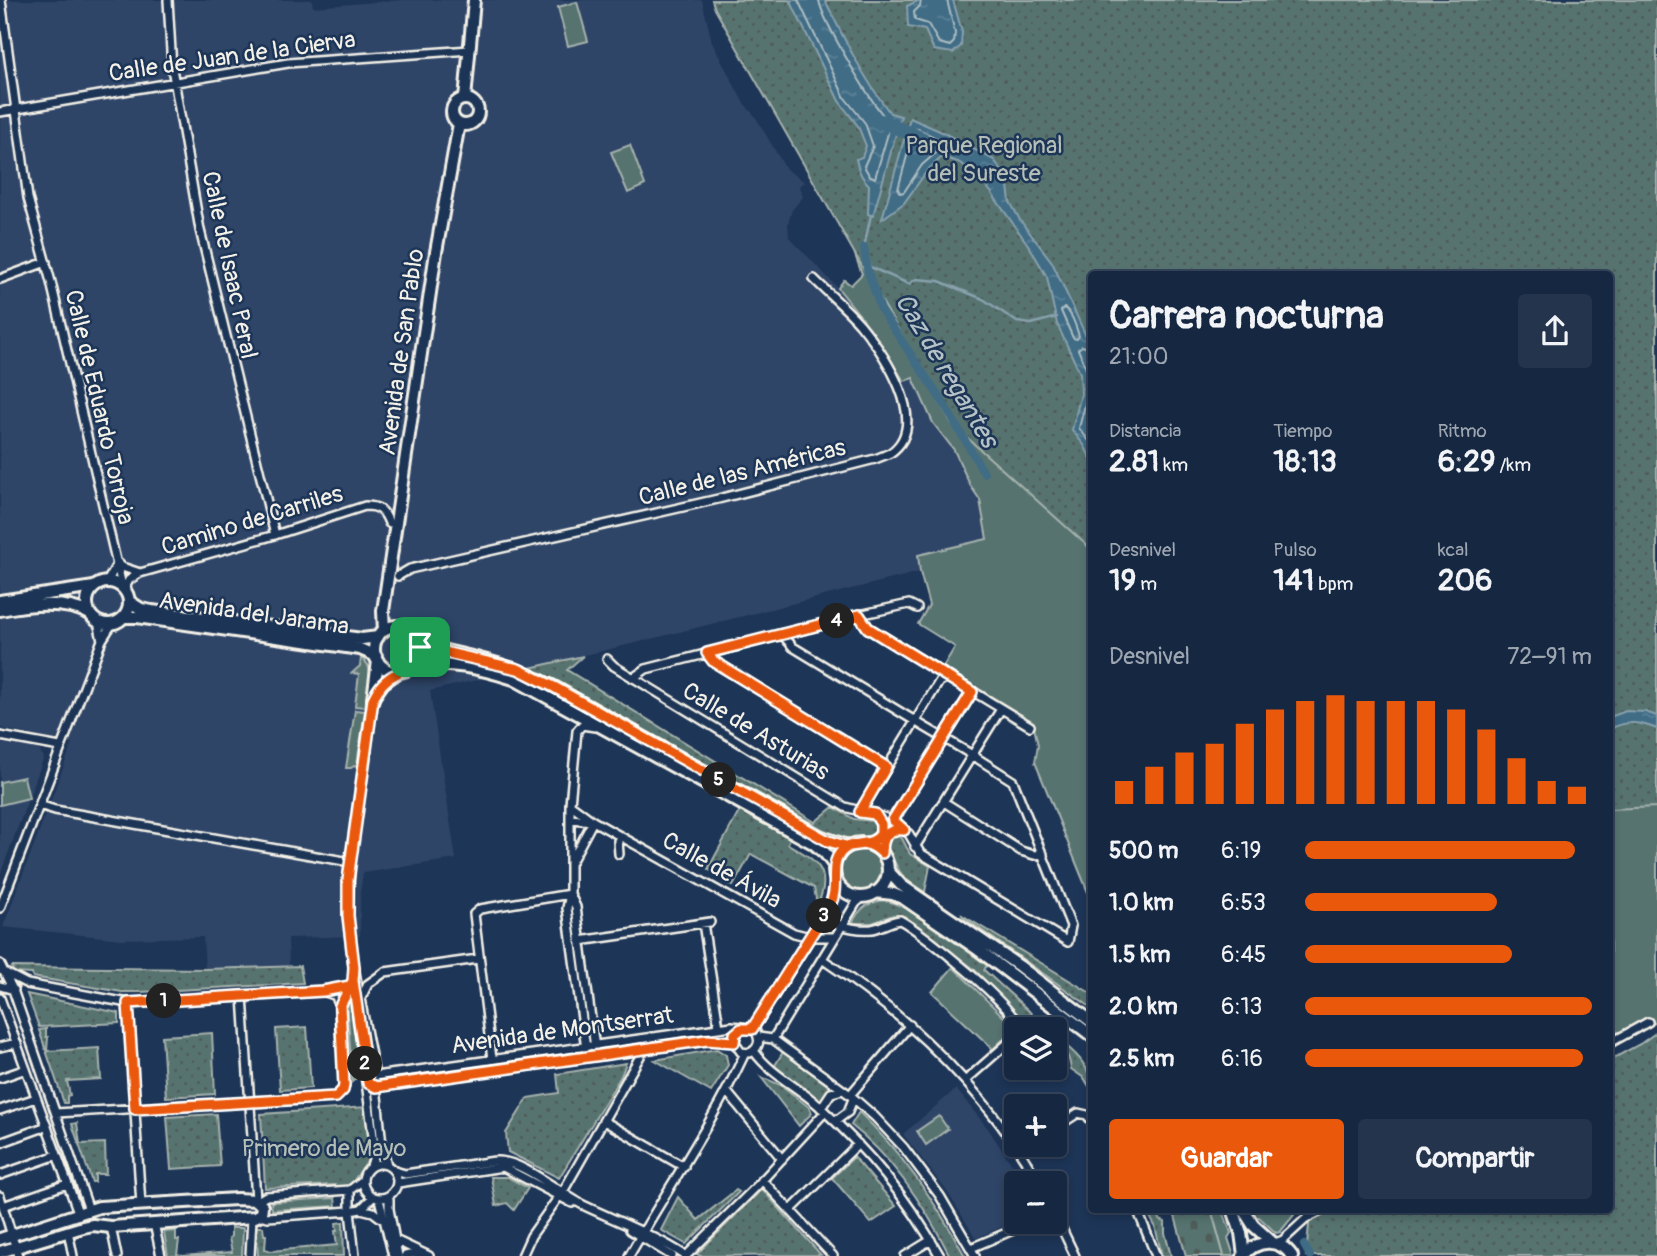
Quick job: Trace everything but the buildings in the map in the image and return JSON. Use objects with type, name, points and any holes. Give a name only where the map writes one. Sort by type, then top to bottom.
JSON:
[{"type":"main road","points":[[465,99],[474,0]]},
{"type":"main road","points":[[465,99],[476,104],[478,113],[469,125],[454,121],[453,110],[457,102],[465,99]]},
{"type":"main road","name":"Avenida de San Pablo","points":[[381,634],[436,252],[460,124]]},
{"type":"main road","points":[[0,601],[94,587],[107,582],[123,588],[130,602],[124,617],[112,624],[72,608],[32,605],[0,610]]},
{"type":"main road","points":[[94,587],[87,601],[94,618]]},
{"type":"main road","name":"Avenida de San Pablo","points":[[388,587],[389,614],[401,627]]},
{"type":"main road","name":"Avenida del Jarama","points":[[130,602],[141,609],[152,611],[362,639],[381,634]]},
{"type":"main road","name":"Avenida del Jarama","points":[[124,617],[360,649],[377,659]]},
{"type":"main road","points":[[373,699],[377,659],[375,646],[381,634],[389,628],[408,629],[418,640],[448,653],[483,660],[530,675],[819,836],[848,846],[867,844],[882,853],[888,871],[901,885],[1019,966],[1088,1019]]},
{"type":"main road","points":[[412,667],[420,654],[418,640]]},
{"type":"main road","points":[[377,659],[386,669],[398,672]]},
{"type":"main road","points":[[373,699],[383,683],[398,672],[432,664],[460,664],[514,679],[814,843],[834,865],[836,880],[847,893],[893,894],[903,898],[976,948],[1088,1033]]},
{"type":"main road","points":[[834,865],[848,846]]},
{"type":"main road","points":[[869,894],[881,887],[888,871]]},
{"type":"main road","points":[[6,1237],[99,1207],[254,1200]]},
{"type":"main road","points":[[254,1200],[245,1210],[254,1216]]},
{"type":"main road","points":[[84,1213],[78,1222],[88,1226]]},
{"type":"main road","points":[[84,1213],[96,1218],[88,1226]]},
{"type":"main road","points":[[1234,1213],[1241,1233],[1244,1256]]},
{"type":"main road","points":[[1246,1213],[1253,1225],[1291,1254]]},
{"type":"main road","points":[[0,1252],[17,1252],[68,1231],[88,1226],[111,1227],[254,1216]]},
{"type":"main road","points":[[1244,1256],[1254,1246],[1274,1243]]},
{"type":"street","name":"Calle de Eduardo Torroja","points":[[1,0],[27,198],[46,262],[123,588]]},
{"type":"street","name":"Calle de Isaac Peral","points":[[168,0],[174,82],[200,230],[275,535]]},
{"type":"street","name":"Calle de Juan de la Cierva","points":[[0,112],[288,63],[470,50]]},
{"type":"street","points":[[0,279],[46,262]]},
{"type":"street","name":"Calle de las Américas","points":[[398,576],[410,569],[718,499],[875,459],[891,452],[905,432],[904,399],[900,385],[860,324],[814,279]]},
{"type":"street","name":"Camino de Carriles","points":[[123,588],[140,573],[275,535],[365,506],[381,509],[389,523]]},
{"type":"street","name":"Calle de Eduardo Torroja","points":[[116,561],[122,568],[140,573]]},
{"type":"street","name":"Calle de Eduardo Torroja","points":[[107,582],[116,568],[116,561]]},
{"type":"street","points":[[633,678],[646,668],[859,615],[909,604],[917,608]]},
{"type":"street","points":[[859,615],[868,628],[1030,726]]},
{"type":"street","points":[[94,618],[102,640]]},
{"type":"street","points":[[0,908],[102,640],[112,624]]},
{"type":"street","points":[[782,634],[793,647],[943,738],[971,754],[1013,781],[1070,926],[1068,943],[920,853],[904,830],[893,820],[943,738],[972,692]]},
{"type":"street","points":[[707,653],[713,661],[886,767]]},
{"type":"street","name":"Calle de Asturias","points":[[607,659],[633,678],[845,807],[893,820]]},
{"type":"street","points":[[860,812],[939,682],[947,677]]},
{"type":"street","points":[[373,699],[350,862],[348,916],[354,967],[375,1076],[383,1155],[387,1166]]},
{"type":"street","points":[[915,847],[1001,709]]},
{"type":"street","points":[[587,1057],[567,908],[570,894],[570,804],[577,731],[582,725],[603,728]]},
{"type":"street","points":[[0,736],[60,747]]},
{"type":"street","points":[[944,802],[1021,851],[1034,855],[1043,854]]},
{"type":"street","name":"Calle de Ávila","points":[[570,804],[593,821],[794,933],[810,937],[835,937]]},
{"type":"street","points":[[39,805],[68,813],[350,862]]},
{"type":"street","points":[[867,844],[881,834],[881,824],[875,814]]},
{"type":"street","name":"Calle de Ávila","points":[[570,819],[593,821]]},
{"type":"street","points":[[569,866],[593,821]]},
{"type":"street","points":[[882,853],[883,838],[887,833],[904,830]]},
{"type":"street","points":[[618,841],[620,854]]},
{"type":"street","points":[[758,1037],[759,1042],[754,1051],[745,1053],[737,1049],[734,1042],[738,1031],[748,1029],[821,920],[833,900],[836,880]]},
{"type":"street","points":[[492,1059],[473,918],[476,911],[570,894]]},
{"type":"street","points":[[570,894],[575,901],[596,1056]]},
{"type":"street","points":[[773,1039],[856,903],[869,894]]},
{"type":"street","points":[[821,920],[842,927],[872,929],[900,920],[932,942],[979,982],[1013,1017]]},
{"type":"street","points":[[580,941],[707,923],[719,1027]]},
{"type":"street","points":[[360,998],[368,984],[385,972],[478,959]]},
{"type":"street","points":[[822,959],[867,989],[910,1025],[966,1080],[1004,1130]]},
{"type":"street","points":[[340,1006],[351,984],[354,967]]},
{"type":"street","points":[[1,968],[13,979],[27,984],[128,1003],[323,991],[351,984]]},
{"type":"street","points":[[1,968],[13,990],[57,1113],[84,1213]]},
{"type":"street","points":[[0,986],[13,990],[27,984]]},
{"type":"street","points":[[351,984],[368,1083],[374,1156],[371,1166]]},
{"type":"street","points":[[57,1113],[336,1097],[343,1090],[340,1006],[336,996],[323,991]]},
{"type":"street","points":[[243,996],[254,1200],[267,1196],[350,1190],[363,1180]]},
{"type":"street","points":[[0,998],[67,1184],[84,1213]]},
{"type":"street","points":[[128,1003],[141,1205]]},
{"type":"street","points":[[1613,1041],[1648,1022]]},
{"type":"street","points":[[832,1119],[848,1112],[851,1097],[910,1025]]},
{"type":"street","name":"Avenida de Montserrat","points":[[375,1076],[719,1027],[748,1029]]},
{"type":"street","points":[[748,1029],[758,1037],[773,1039],[875,1117],[912,1157],[940,1196],[973,1252],[1008,1234]]},
{"type":"street","points":[[522,1256],[531,1236],[561,1195],[651,1037]]},
{"type":"street","name":"Avenida de Montserrat","points":[[376,1087],[707,1040],[734,1042]]},
{"type":"street","points":[[0,1047],[17,1043]]},
{"type":"street","points":[[966,1080],[1004,1046]]},
{"type":"street","points":[[754,1051],[769,1069],[823,1110],[898,1188],[940,1256]]},
{"type":"street","points":[[629,1256],[727,1092],[745,1053]]},
{"type":"street","points":[[373,1066],[385,1075]]},
{"type":"street","points":[[0,1078],[26,1069]]},
{"type":"street","points":[[368,1083],[375,1076]]},
{"type":"street","points":[[368,1083],[376,1087]]},
{"type":"street","points":[[378,1108],[379,1098],[389,1086]]},
{"type":"street","points":[[395,1256],[396,1241],[389,1196],[398,1183],[503,1167],[686,1256],[782,1159],[823,1110],[831,1093],[842,1090]]},
{"type":"street","points":[[727,1092],[782,1159]]},
{"type":"street","points":[[0,1110],[36,1097]]},
{"type":"street","points":[[1067,1120],[1078,1113],[1088,1118]]},
{"type":"street","points":[[604,1121],[684,1167]]},
{"type":"street","points":[[0,1143],[47,1126]]},
{"type":"street","points":[[791,1210],[858,1144]]},
{"type":"street","points":[[0,1175],[57,1155]]},
{"type":"street","points":[[395,1256],[376,1198],[367,1193],[363,1180],[365,1172],[371,1166],[387,1166],[405,1174],[509,1162],[561,1195]]},
{"type":"street","points":[[394,1171],[398,1183]]},
{"type":"street","points":[[762,1180],[831,1256]]},
{"type":"street","points":[[3,1206],[67,1184]]},
{"type":"street","points":[[350,1190],[355,1256]]},
{"type":"street","points":[[0,1196],[6,1237],[17,1252]]},
{"type":"street","points":[[250,1256],[254,1216],[350,1211],[361,1209],[376,1198],[389,1196]]},
{"type":"street","points":[[361,1209],[376,1214],[396,1241],[427,1256]]},
{"type":"street","points":[[1139,1213],[1156,1256]]},
{"type":"street","points":[[1274,1243],[1283,1240],[1302,1222],[1318,1213]]},
{"type":"street","points":[[1291,1254],[1292,1238],[1302,1222]]},
{"type":"street","points":[[154,1223],[161,1256]]},
{"type":"street","points":[[111,1227],[117,1256]]},
{"type":"street","points":[[68,1231],[74,1256]]},
{"type":"street","points":[[1065,1234],[1075,1256]]},
{"type":"street","points":[[642,1235],[672,1256]]},
{"type":"street","points":[[905,1256],[931,1240]]},
{"type":"street","points":[[405,1256],[427,1256]]},
{"type":"shaded area","points":[[0,0],[312,0],[313,7],[403,0],[702,0],[712,42],[743,102],[755,116],[786,169],[805,182],[799,186],[803,197],[792,210],[788,223],[789,237],[838,288],[870,328],[904,381],[913,378],[933,423],[954,450],[980,500],[987,539],[919,555],[920,572],[430,691],[456,859],[363,873],[360,936],[288,938],[289,966],[205,969],[203,937],[122,939],[3,927],[72,744],[0,728]]},
{"type":"shaded area","points":[[0,743],[38,749],[44,757],[0,875]]},
{"type":"shaded area","points":[[956,1089],[989,1130],[1004,1157],[1007,1157],[1016,1171],[1004,1171],[1004,1226],[976,1238],[946,1190],[903,1134]]},
{"type":"green space","name":"Parque Regional del Sureste","points":[[712,0],[1657,0],[1657,807],[1613,809],[1613,271],[1088,271],[1088,546],[952,424]]},
{"type":"green space","points":[[577,2],[588,41],[568,46],[558,7]]},
{"type":"green space","points":[[630,145],[645,185],[628,193],[611,152]]},
{"type":"green space","points":[[851,233],[1088,479],[1088,892],[1035,762],[1038,745],[1033,723],[943,667],[955,647],[918,624],[929,605],[918,555],[987,539],[980,500],[954,450],[933,423],[913,378],[904,381],[870,328],[838,288],[844,280],[851,285],[862,274]]},
{"type":"green space","points":[[583,656],[567,670],[815,822],[833,807],[854,819],[873,821],[875,832],[861,838],[835,836],[529,668]]},
{"type":"green space","points":[[361,658],[369,667],[370,673],[365,707],[355,706],[359,674],[352,673],[360,666]]},
{"type":"green space","points":[[355,710],[365,711],[357,764],[346,768]]},
{"type":"green space","points":[[1613,770],[1657,778],[1657,1022],[1622,1041],[1613,1026]]},
{"type":"green space","points":[[24,777],[29,798],[0,805],[0,782]]},
{"type":"green space","points":[[740,810],[790,838],[788,844],[818,865],[823,880],[819,901],[814,888],[751,854],[733,886],[708,869]]},
{"type":"green space","points":[[890,838],[902,838],[910,854],[930,866],[925,892],[905,878],[897,868],[887,846]]},
{"type":"green space","points":[[861,850],[869,851],[875,856],[880,862],[880,878],[875,884],[869,889],[861,890],[853,889],[847,884],[842,878],[841,870],[842,862],[847,856],[853,851]]},
{"type":"green space","points":[[886,900],[906,908],[987,965],[984,970],[1034,1017],[1020,1017],[974,969],[904,916],[893,915],[872,923],[852,923],[858,913],[875,902]]},
{"type":"green space","points":[[962,915],[1088,992],[1088,1005]]},
{"type":"green space","points":[[300,966],[303,983],[140,992],[122,992],[33,977],[32,974],[13,973],[12,967],[205,969]]},
{"type":"green space","points":[[953,967],[1004,1017],[1004,1038],[993,1049],[932,992]]},
{"type":"green space","points":[[351,992],[357,1040],[357,1077],[352,1082],[347,1000]]},
{"type":"green space","points":[[27,994],[119,1013],[119,1023],[39,1027]]},
{"type":"green space","points":[[307,1027],[311,1088],[280,1090],[276,1029]]},
{"type":"green space","points":[[46,1029],[47,1051],[99,1048],[101,1079],[67,1081],[70,1095],[67,1096],[67,1103],[64,1103],[39,1030]]},
{"type":"green space","points":[[1657,1032],[1657,1256],[1306,1256],[1312,1213],[1613,1213],[1613,1058]]},
{"type":"green space","points":[[212,1033],[215,1094],[166,1097],[162,1036]]},
{"type":"green space","points":[[1067,1047],[1088,1072],[1088,1084],[1084,1078],[1071,1069]]},
{"type":"green space","points":[[717,1049],[726,1055],[728,1065],[711,1092],[655,1060]]},
{"type":"green space","points":[[783,1052],[829,1086],[830,1089],[821,1101],[774,1067]]},
{"type":"green space","points":[[626,1063],[621,1076],[559,1178],[508,1152],[506,1133],[528,1098],[559,1093],[557,1074]]},
{"type":"green space","points":[[761,1077],[781,1085],[810,1108],[812,1113],[799,1126]]},
{"type":"green space","name":"Primero de Mayo","points":[[367,1107],[370,1158],[348,1188],[335,1190],[335,1185],[265,1188],[261,1114]]},
{"type":"green space","points":[[859,1112],[918,1179],[965,1256],[950,1256],[907,1185],[881,1153],[851,1125]]},
{"type":"green space","points":[[216,1114],[220,1166],[171,1169],[167,1117]]},
{"type":"green space","points":[[939,1116],[948,1129],[926,1145],[917,1131]]},
{"type":"green space","points":[[77,1123],[80,1144],[105,1143],[106,1174],[95,1174],[95,1182],[92,1182],[72,1124]]},
{"type":"green space","points":[[854,1157],[896,1206],[871,1223],[832,1178]]},
{"type":"green space","points":[[491,1177],[508,1177],[528,1188],[514,1210],[507,1203],[496,1206]]},
{"type":"green space","points":[[762,1189],[821,1255],[697,1254]]},
{"type":"green space","points":[[736,1190],[739,1192],[686,1244],[661,1230],[678,1197],[698,1220]]},
{"type":"green space","points":[[335,1198],[336,1206],[272,1210],[271,1202]]},
{"type":"green space","points":[[1148,1213],[1159,1213],[1160,1220],[1165,1222],[1171,1256],[1162,1256],[1155,1226]]},
{"type":"green space","points":[[1174,1213],[1212,1213],[1224,1256],[1186,1256]]},
{"type":"green space","points":[[1212,1213],[1224,1213],[1231,1233],[1228,1238],[1234,1256],[1224,1256]]},
{"type":"green space","points":[[1253,1213],[1294,1215],[1280,1232],[1276,1233],[1259,1217],[1256,1218]]},
{"type":"green space","points":[[343,1222],[344,1256],[258,1256],[256,1227],[263,1227],[266,1235],[265,1249],[271,1251],[337,1245],[336,1223]]},
{"type":"green space","points":[[231,1228],[243,1228],[242,1256],[183,1256],[232,1252],[229,1238]]},
{"type":"green space","points":[[176,1231],[176,1240],[179,1240],[177,1255],[183,1256],[168,1256],[164,1232]]},
{"type":"water","points":[[790,0],[825,0],[872,86],[890,113],[901,116],[873,216],[868,214],[869,185],[860,174],[856,159],[862,157],[866,146],[858,126],[839,101]]},
{"type":"water","points":[[920,0],[953,0],[962,32],[961,46],[953,53],[934,50],[925,30],[908,27],[907,6]]},
{"type":"water","points":[[910,118],[994,160],[1007,178],[1010,202],[1020,220],[1052,262],[1088,340],[1088,453],[1072,430],[1081,394],[1080,373],[1057,324],[1047,277],[1031,249],[978,174],[958,162],[942,157],[927,171],[904,203],[882,219]]},
{"type":"water","points":[[1626,711],[1645,712],[1657,716],[1657,729],[1634,723],[1613,728],[1613,716]]},
{"type":"waterway","points":[[881,121],[923,139]]},
{"type":"waterway","points":[[871,215],[864,247],[870,267],[909,284],[916,279],[939,281],[983,299],[1017,322],[1031,324],[1057,317]]},
{"type":"waterway","name":"Caz de regantes","points":[[864,247],[867,269],[881,310],[944,404],[984,473]]},
{"type":"waterway","name":"Caz de regantes","points":[[1304,1245],[1310,1256]]},
{"type":"route","points":[[420,647],[418,640],[448,653],[518,669],[828,841],[848,846],[860,843],[867,844],[882,853],[883,838],[887,833],[904,830],[893,820],[972,692],[868,628],[859,615],[707,653],[713,661],[886,767],[860,812],[875,814],[883,829],[881,834],[867,844],[848,846],[837,858],[834,865],[836,880],[833,900],[752,1029],[744,1028],[738,1031],[734,1042],[707,1040],[376,1087],[368,1083],[353,981],[340,1006],[344,1085],[336,1097],[135,1109],[128,1003],[323,991],[350,986],[354,967],[348,916],[348,880],[373,699],[383,683],[398,672],[412,667],[420,654],[420,647]]}]
